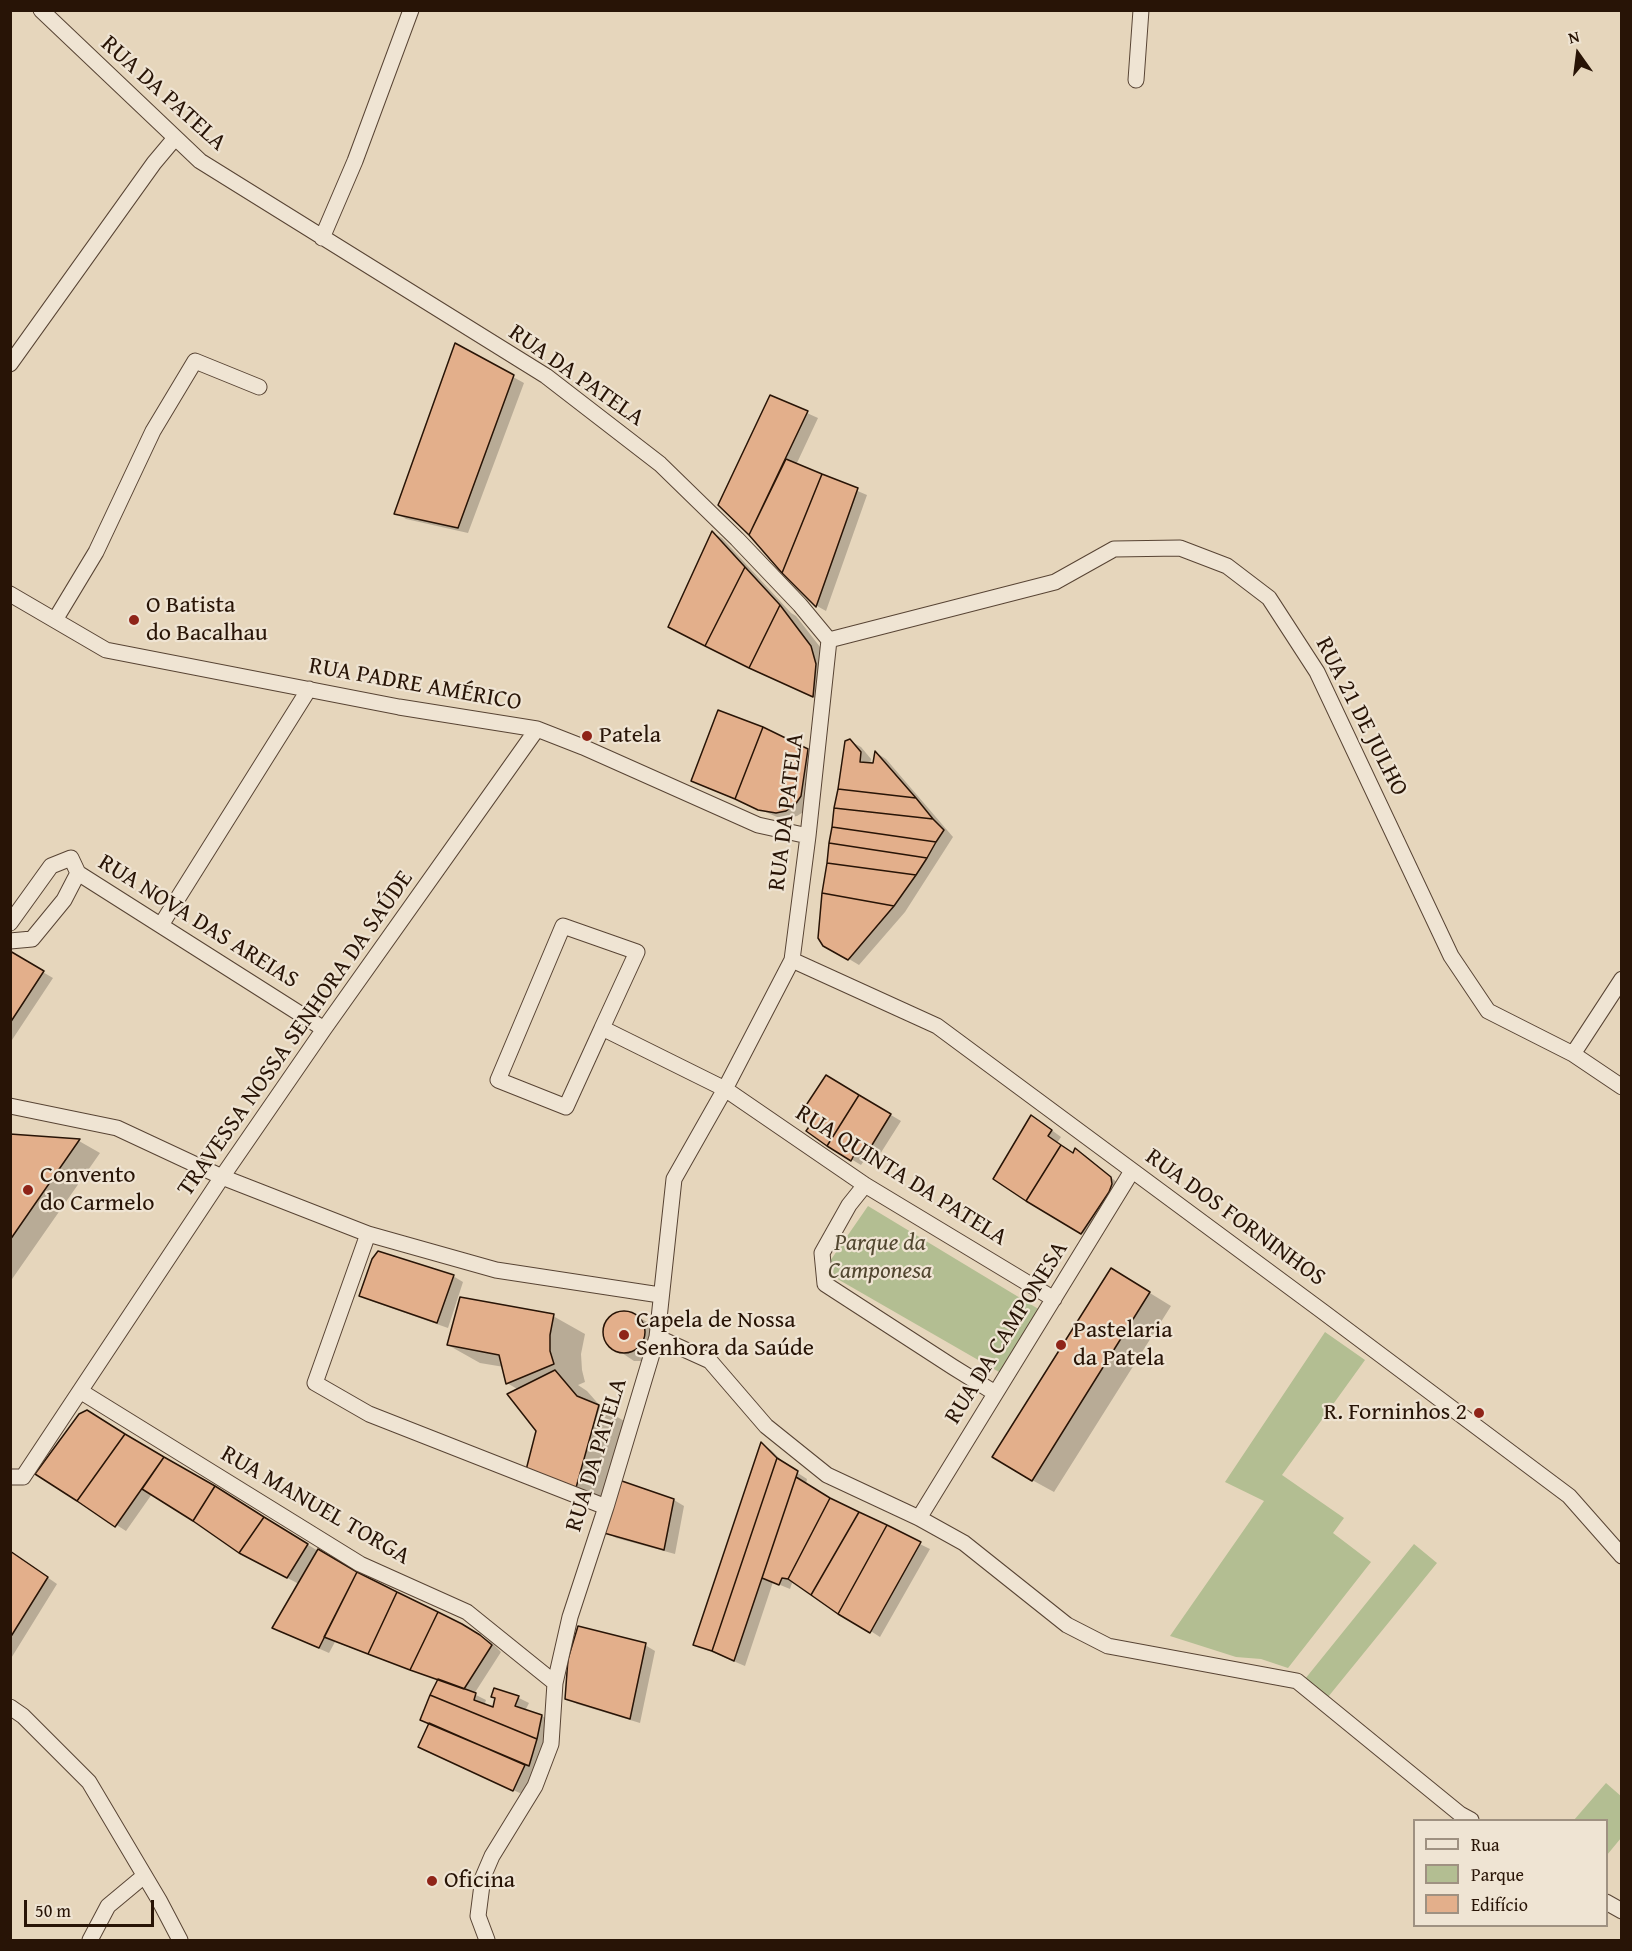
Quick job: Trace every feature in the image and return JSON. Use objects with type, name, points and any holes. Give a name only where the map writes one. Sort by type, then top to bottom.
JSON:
[{"type":"street","name":"RUA DA PATELA","points":[[40,10],[200,162],[546,376],[660,464],[800,604],[829,640],[792,960],[725,1089],[674,1179],[657,1337],[570,1617],[555,1683],[551,1744],[535,1786],[492,1856],[483,1877],[478,1916],[487,1941]]},
{"type":"street","points":[[322,238],[355,161],[411,10]]},
{"type":"street","points":[[1136,80],[1141,10]]},
{"type":"street","points":[[10,364],[154,163],[175,138]]},
{"type":"street","points":[[55,620],[96,552],[153,431],[195,361],[259,387]]},
{"type":"street","name":"RUA 21 DE JULHO","points":[[829,640],[1056,582],[1114,549],[1180,548],[1227,566],[1269,598],[1317,672],[1451,956],[1488,1011],[1573,1054],[1622,1087]]},
{"type":"street","name":"RUA PADRE AMÉRICO","points":[[10,594],[106,650],[399,707],[537,729],[583,747],[758,825],[808,836]]},
{"type":"street","points":[[160,925],[309,689]]},
{"type":"street","name":"TRAVESSA NOSSA SENHORA DA SAÚDE","points":[[10,1477],[22,1477],[222,1177],[537,729]]},
{"type":"street","name":"RUA NOVA DAS AREIAS","points":[[10,923],[51,866],[70,858],[78,873],[324,1029]]},
{"type":"street","name":"RUA NOVA DAS AREIAS","points":[[10,941],[12,943],[32,939],[64,900],[78,873]]},
{"type":"street","points":[[564,926],[637,952],[602,1028],[566,1107],[498,1080],[564,926]]},
{"type":"street","name":"RUA DOS FORNINHOS","points":[[792,960],[937,1026],[1569,1496],[1622,1556]]},
{"type":"street","points":[[1573,1054],[1622,979]]},
{"type":"street","name":"RUA QUINTA DA PATELA","points":[[602,1028],[725,1089],[865,1185],[1054,1299]]},
{"type":"street","points":[[10,1106],[117,1128],[222,1177],[368,1234],[496,1270],[660,1295]]},
{"type":"street","name":"RUA DA CAMPONESA","points":[[919,1518],[1132,1171]]},
{"type":"street","points":[[865,1185],[849,1205],[822,1253],[825,1284],[995,1393]]},
{"type":"street","points":[[368,1234],[315,1383],[369,1414],[606,1507]]},
{"type":"street","points":[[657,1337],[710,1361],[766,1426],[827,1475],[919,1518],[964,1543],[1067,1625],[1108,1646],[1296,1681],[1468,1819]]},
{"type":"street","name":"RUA MANUEL TORGA","points":[[80,1391],[360,1564],[467,1612],[555,1683]]},
{"type":"street","points":[[10,1707],[23,1716],[89,1782],[180,1941]]},
{"type":"street","points":[[90,1941],[108,1906],[144,1876]]},
{"type":"street","points":[[1608,1903],[1622,1911]]},
{"type":"green space","name":"Parque da Camponesa","points":[[868,1206],[1045,1313],[1006,1376],[834,1277],[830,1261]]},
{"type":"green space","points":[[1325,1332],[1365,1360],[1282,1475],[1344,1518],[1333,1533],[1371,1562],[1288,1668],[1261,1659],[1236,1657],[1170,1636],[1264,1501],[1225,1482]]},
{"type":"green space","points":[[1414,1544],[1437,1563],[1328,1697],[1305,1679]]},
{"type":"green space","points":[[1606,1783],[1622,1797],[1621,1838],[1608,1854],[1608,1819],[1575,1819]]},
{"type":"building","points":[[455,343],[514,375],[458,528],[394,514]]},
{"type":"building","points":[[770,395],[808,411],[749,535],[718,505]]},
{"type":"building","points":[[786,459],[822,474],[782,573],[749,535]]},
{"type":"building","points":[[822,474],[858,488],[816,607],[782,573]]},
{"type":"building","points":[[712,531],[745,567],[705,646],[668,627]]},
{"type":"building","points":[[745,567],[780,605],[749,668],[705,646]]},
{"type":"building","points":[[780,605],[811,646],[816,664],[813,697],[749,668]]},
{"type":"building","points":[[718,710],[763,727],[735,799],[691,781]]},
{"type":"building","points":[[763,727],[808,749],[801,796],[795,805],[786,811],[776,813],[758,810],[735,799]]},
{"type":"building","points":[[850,739],[861,752],[860,762],[873,763],[875,751],[916,798],[838,789],[845,741]]},
{"type":"building","points":[[838,789],[916,798],[933,819],[834,808]]},
{"type":"building","points":[[834,808],[933,819],[944,830],[936,842],[832,827]]},
{"type":"building","points":[[832,827],[936,842],[927,858],[829,843]]},
{"type":"building","points":[[829,843],[927,858],[916,875],[827,863]]},
{"type":"building","points":[[827,863],[916,875],[894,906],[822,893]]},
{"type":"building","points":[[822,893],[894,906],[848,960],[823,946],[818,938]]},
{"type":"building","points":[[10,951],[44,971],[10,1023]]},
{"type":"building","points":[[826,1075],[859,1095],[827,1146],[806,1131],[811,1124],[799,1116]]},
{"type":"building","points":[[859,1095],[891,1114],[864,1158],[855,1153],[851,1161],[827,1146]]},
{"type":"building","points":[[1031,1115],[1052,1130],[1048,1136],[1061,1145],[1026,1201],[993,1179]]},
{"type":"building","name":"Convento do Carmelo","points":[[10,1134],[80,1139],[10,1240]]},
{"type":"building","points":[[1061,1145],[1073,1153],[1075,1148],[1111,1177],[1112,1184],[1109,1192],[1081,1234],[1026,1201]]},
{"type":"building","points":[[378,1251],[454,1275],[437,1323],[359,1296],[372,1259]]},
{"type":"building","points":[[1111,1268],[1150,1292],[1032,1481],[992,1457]]},
{"type":"building","points":[[460,1297],[554,1314],[550,1351],[554,1364],[506,1384],[499,1355],[447,1345]]},
{"type":"building","name":"Capela de Nossa Senhora da Saúde","points":[[624,1311],[632,1312],[639,1317],[644,1324],[644,1340],[639,1347],[632,1352],[624,1353],[616,1352],[609,1347],[604,1340],[603,1332],[604,1324],[609,1317],[616,1312]]},
{"type":"building","points":[[555,1370],[577,1396],[599,1405],[574,1495],[525,1474],[536,1431],[507,1394]]},
{"type":"building","points":[[87,1410],[125,1434],[77,1501],[35,1474],[79,1414]]},
{"type":"building","points":[[125,1434],[164,1457],[115,1527],[77,1501]]},
{"type":"building","points":[[761,1442],[777,1458],[712,1651],[693,1645]]},
{"type":"building","points":[[164,1457],[215,1486],[193,1521],[142,1489]]},
{"type":"building","points":[[777,1458],[798,1471],[734,1661],[712,1651]]},
{"type":"building","points":[[796,1477],[830,1498],[788,1579],[782,1578],[779,1585],[762,1578]]},
{"type":"building","points":[[619,1480],[674,1499],[664,1550],[604,1533]]},
{"type":"building","points":[[215,1486],[264,1517],[239,1553],[193,1521]]},
{"type":"building","points":[[830,1498],[859,1512],[811,1595],[788,1579]]},
{"type":"building","points":[[859,1512],[887,1525],[838,1614],[811,1595]]},
{"type":"building","points":[[264,1517],[308,1544],[287,1578],[239,1553]]},
{"type":"building","points":[[887,1525],[921,1542],[870,1633],[838,1614]]},
{"type":"building","points":[[318,1549],[357,1572],[319,1648],[272,1628]]},
{"type":"building","points":[[10,1551],[48,1577],[10,1638]]},
{"type":"building","points":[[357,1572],[397,1592],[368,1654],[324,1637]]},
{"type":"building","points":[[397,1592],[438,1612],[410,1670],[368,1654]]},
{"type":"building","points":[[438,1612],[480,1635],[492,1645],[464,1689],[410,1670]]},
{"type":"building","points":[[578,1626],[646,1643],[630,1719],[565,1699],[568,1659]]},
{"type":"building","points":[[438,1679],[476,1693],[474,1700],[493,1707],[495,1698],[491,1697],[494,1688],[519,1696],[515,1706],[542,1715],[537,1739],[430,1695]]},
{"type":"building","points":[[430,1695],[537,1739],[529,1766],[420,1720]]},
{"type":"building","points":[[429,1723],[525,1765],[513,1791],[418,1747]]},
{"type":"place","name":"O Batista do Bacalhau","points":[[134,620]]},
{"type":"place","name":"Patela","points":[[587,736]]},
{"type":"place","name":"Convento do Carmelo","points":[[28,1190]]},
{"type":"place","name":"Capela de Nossa Senhora da Saúde","points":[[624,1335]]},
{"type":"place","name":"Pastelaria da Patela","points":[[1061,1345]]},
{"type":"place","name":"R. Forninhos 2","points":[[1479,1413]]},
{"type":"place","name":"Oficina","points":[[432,1881]]}]
